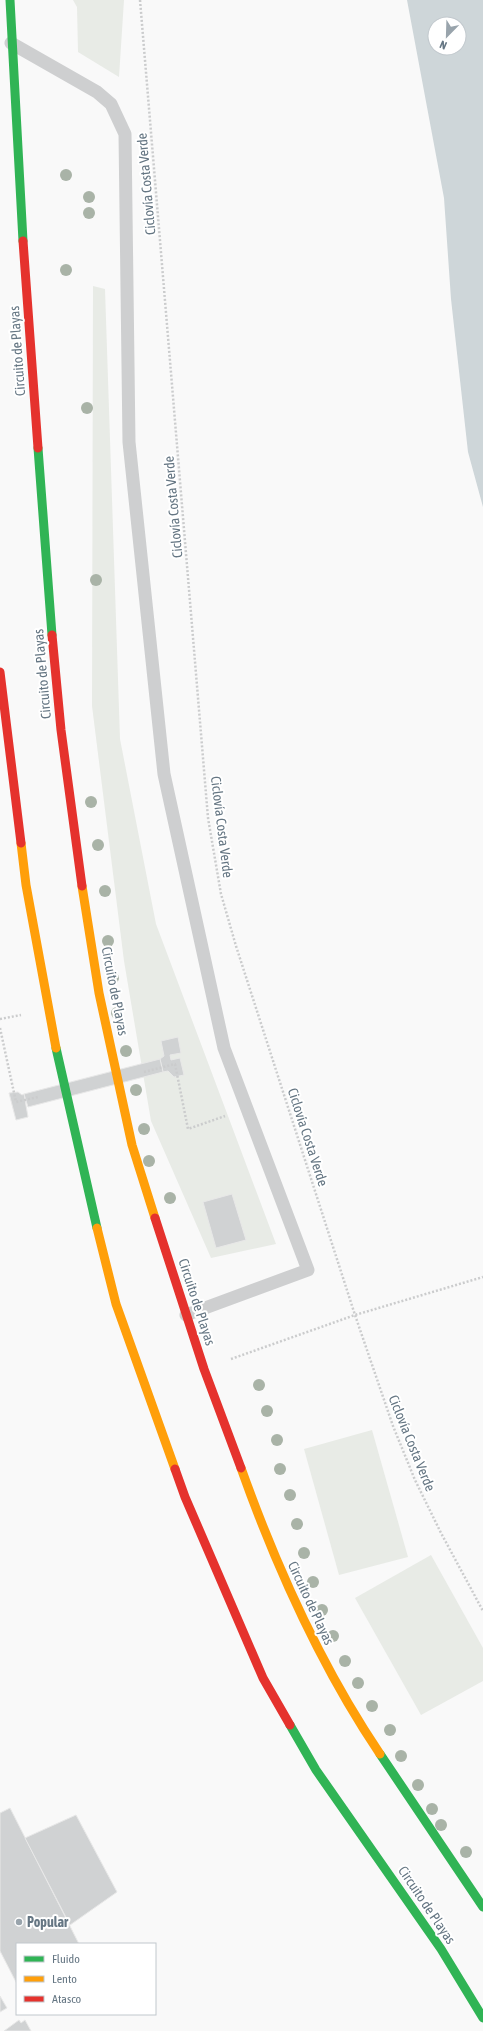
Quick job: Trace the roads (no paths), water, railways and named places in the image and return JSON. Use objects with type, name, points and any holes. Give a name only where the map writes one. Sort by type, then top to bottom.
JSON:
[{"type":"highway","name":"Circuito de Playas","points":[[10,0],[11,43],[21,207],[52,638],[74,838],[99,993],[132,1145],[204,1369],[265,1535],[303,1622],[337,1686],[377,1750],[483,1907]]},
{"type":"highway","name":"Circuito de Playas","points":[[0,672],[9,760],[26,885],[55,1047],[116,1304],[185,1497],[263,1678],[316,1770],[441,1949],[483,2018]]},
{"type":"lane","points":[[11,43],[97,92],[111,104],[125,134],[129,442],[164,774],[224,1048],[308,1270],[186,1315]]},
{"type":"place","name":"Popular","points":[[19,1922]]}]
